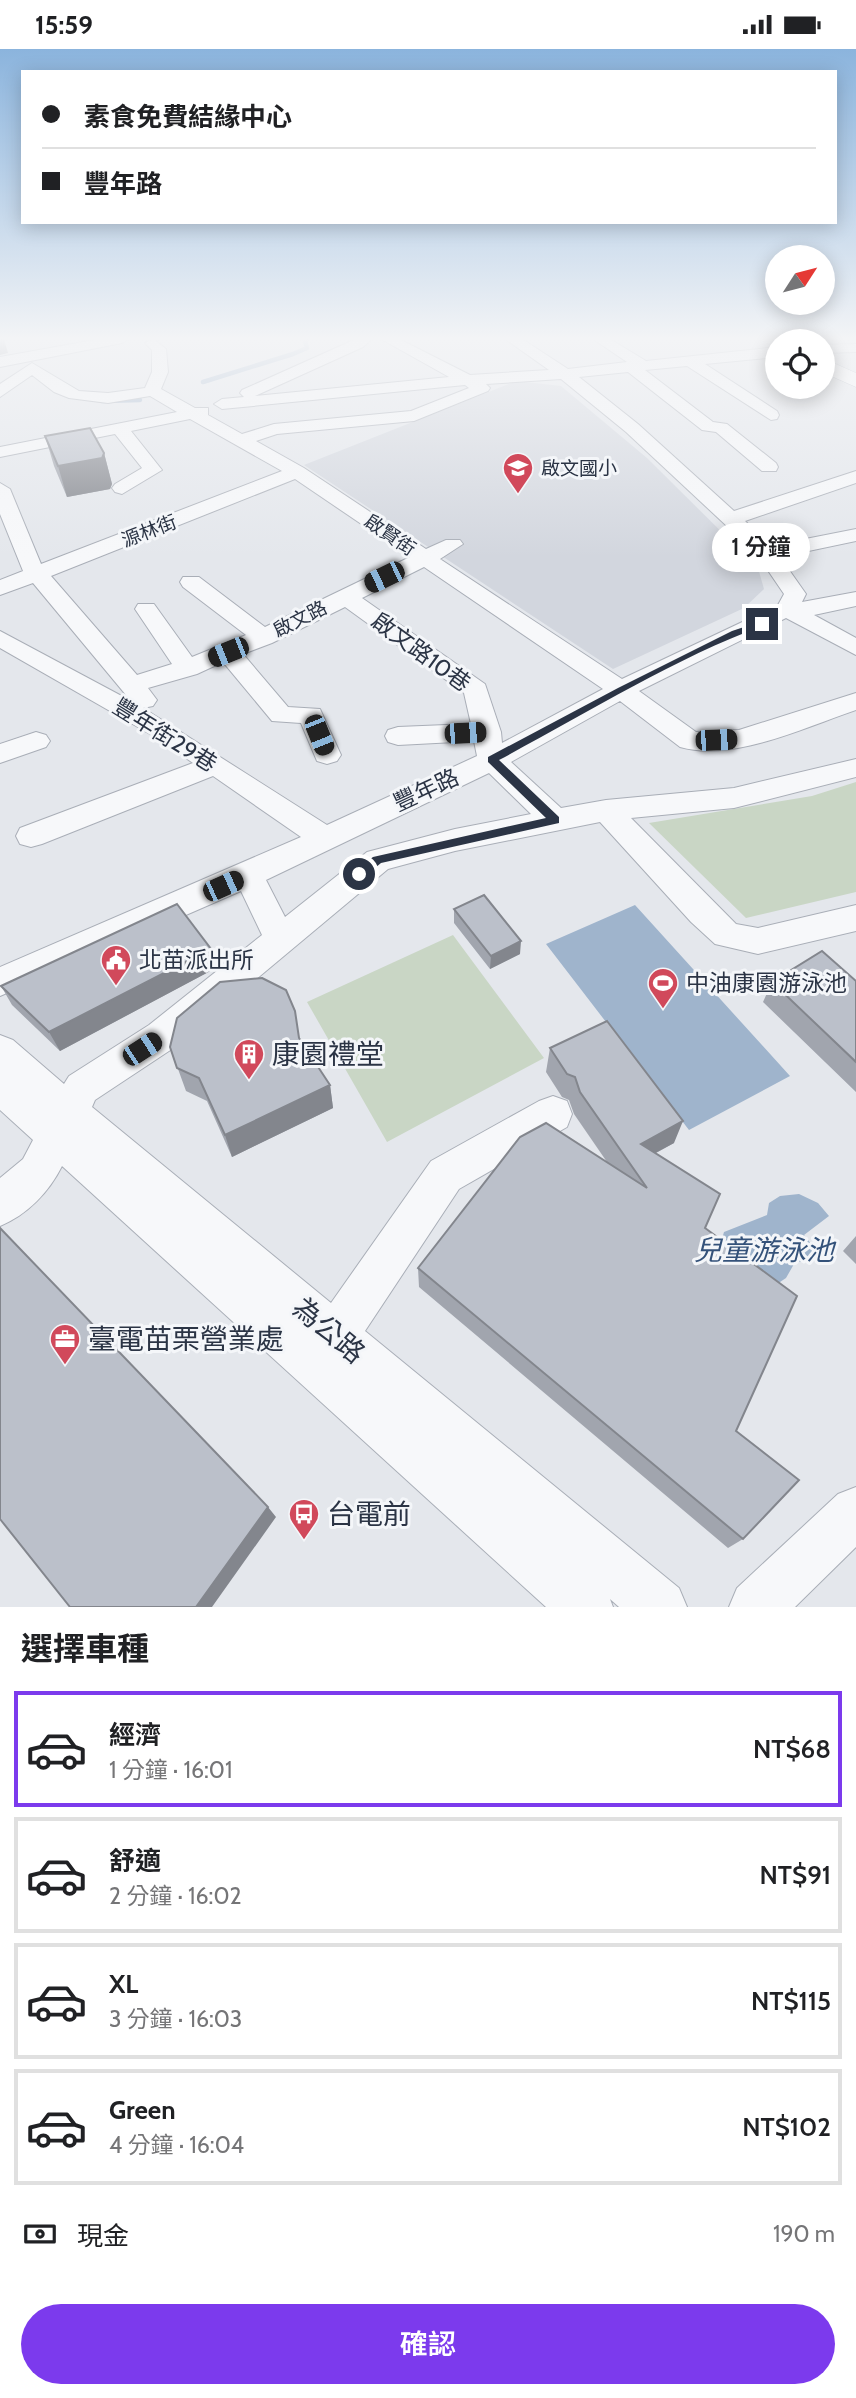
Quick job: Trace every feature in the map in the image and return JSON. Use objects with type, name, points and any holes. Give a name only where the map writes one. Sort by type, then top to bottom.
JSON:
[{"type":"street","name":"啟賢街","points":[[187,412],[297,472],[621,690],[690,741],[741,739],[856,701]]},
{"type":"street","points":[[0,452],[194,416],[204,412]]},
{"type":"street","points":[[240,441],[274,429],[414,416],[424,412]]},
{"type":"street","points":[[614,412],[638,430],[764,553],[794,594],[787,609]]},
{"type":"street","points":[[691,412],[708,426]]},
{"type":"street","points":[[767,412],[771,415]]},
{"type":"street","points":[[638,430],[708,426],[722,428],[769,467]]},
{"type":"street","points":[[121,430],[153,470],[122,488]]},
{"type":"street","name":"源林街","points":[[0,588],[297,472]]},
{"type":"street","points":[[731,519],[856,477]]},
{"type":"street","points":[[0,489],[36,574],[133,685],[166,732]]},
{"type":"street","points":[[764,553],[812,546],[856,535]]},
{"type":"street","name":"啟文路","points":[[133,685],[188,669],[264,638],[453,544]]},
{"type":"street","points":[[191,582],[264,638]]},
{"type":"street","name":"啟文路10巷","points":[[344,596],[476,690],[490,746]]},
{"type":"street","points":[[787,609],[814,608],[856,599]]},
{"type":"street","points":[[146,609],[188,669]]},
{"type":"street","points":[[787,609],[856,648]]},
{"type":"street","name":"豐年路","points":[[0,982],[326,839],[490,746],[621,690],[787,609]]},
{"type":"street","name":"豐年街29巷","points":[[0,638],[166,732],[326,839]]},
{"type":"street","points":[[228,652],[281,715],[311,715],[327,755]]},
{"type":"street","points":[[398,736],[490,746],[555,820]]},
{"type":"street","points":[[0,754],[36,741]]},
{"type":"street","points":[[0,1205],[37,1173],[82,1088],[162,1036],[378,860],[606,810],[734,798],[856,768]]},
{"type":"street","points":[[606,810],[702,913],[727,935],[758,941],[856,918]]},
{"type":"street","points":[[248,875],[280,938]]},
{"type":"street","name":"為公路","points":[[0,1051],[62,1125]]},
{"type":"street","name":"為公路","points":[[0,1086],[62,1125],[325,1351],[660,1607]]},
{"type":"street","points":[[325,1351],[445,1175],[553,1114]]},
{"type":"street","name":"為公路","points":[[325,1351],[586,1607]]},
{"type":"street","points":[[756,1607],[856,1512]]},
{"type":"lane","points":[[31,836],[215,765]]},
{"type":"shaded area","name":"啟文國小","points":[[439,412],[592,412],[647,458],[758,568],[764,589],[744,608],[613,669],[304,465]]},
{"type":"green space","points":[[856,782],[856,892],[746,918],[649,823],[812,796]]},
{"type":"green space","points":[[453,935],[544,1058],[387,1142],[307,1002]]},
{"type":"water","name":"中油康園游泳池","points":[[635,905],[790,1076],[689,1130],[546,944]]},
{"type":"water","name":"兒童游泳池","points":[[799,1194],[818,1203],[829,1216],[804,1235],[816,1250],[812,1257],[794,1264],[786,1278],[774,1286],[720,1246],[724,1232],[767,1215],[769,1203],[780,1196]]},
{"type":"building","points":[[90,428],[104,453],[102,458],[58,466],[45,436]]},
{"type":"building","points":[[484,895],[521,941],[491,956],[454,909]]},
{"type":"building","name":"北苗派出所","points":[[177,904],[211,949],[49,1032],[1,986]]},
{"type":"building","points":[[822,951],[856,981],[856,1062],[772,982]]},
{"type":"building","name":"康園禮堂","points":[[262,978],[286,990],[295,1011],[299,1038],[330,1085],[225,1135],[199,1078],[177,1068],[170,1047],[177,1018],[220,982]]},
{"type":"building","points":[[607,1021],[683,1121],[641,1144],[720,1194],[705,1228],[797,1296],[736,1431],[799,1480],[743,1539],[418,1268],[520,1137],[546,1123],[647,1188],[580,1092],[575,1077],[567,1074],[550,1048]]},
{"type":"building","name":"臺電苗栗營業處","points":[[0,1228],[268,1507],[196,1607],[70,1607],[0,1519]]},
{"type":"place","name":"啟文國小","points":[[518,495]]},
{"type":"place","name":"北苗派出所","points":[[116,987]]},
{"type":"place","name":"中油康園游泳池","points":[[663,1010]]},
{"type":"place","name":"康園禮堂","points":[[249,1081]]},
{"type":"place","name":"臺電苗栗營業處","points":[[65,1366]]},
{"type":"place","name":"台電前","points":[[304,1541]]},
{"type":"route","points":[[359,874],[378,860],[455,840],[555,820],[492,760],[621,690],[735,633],[762,624]]}]
